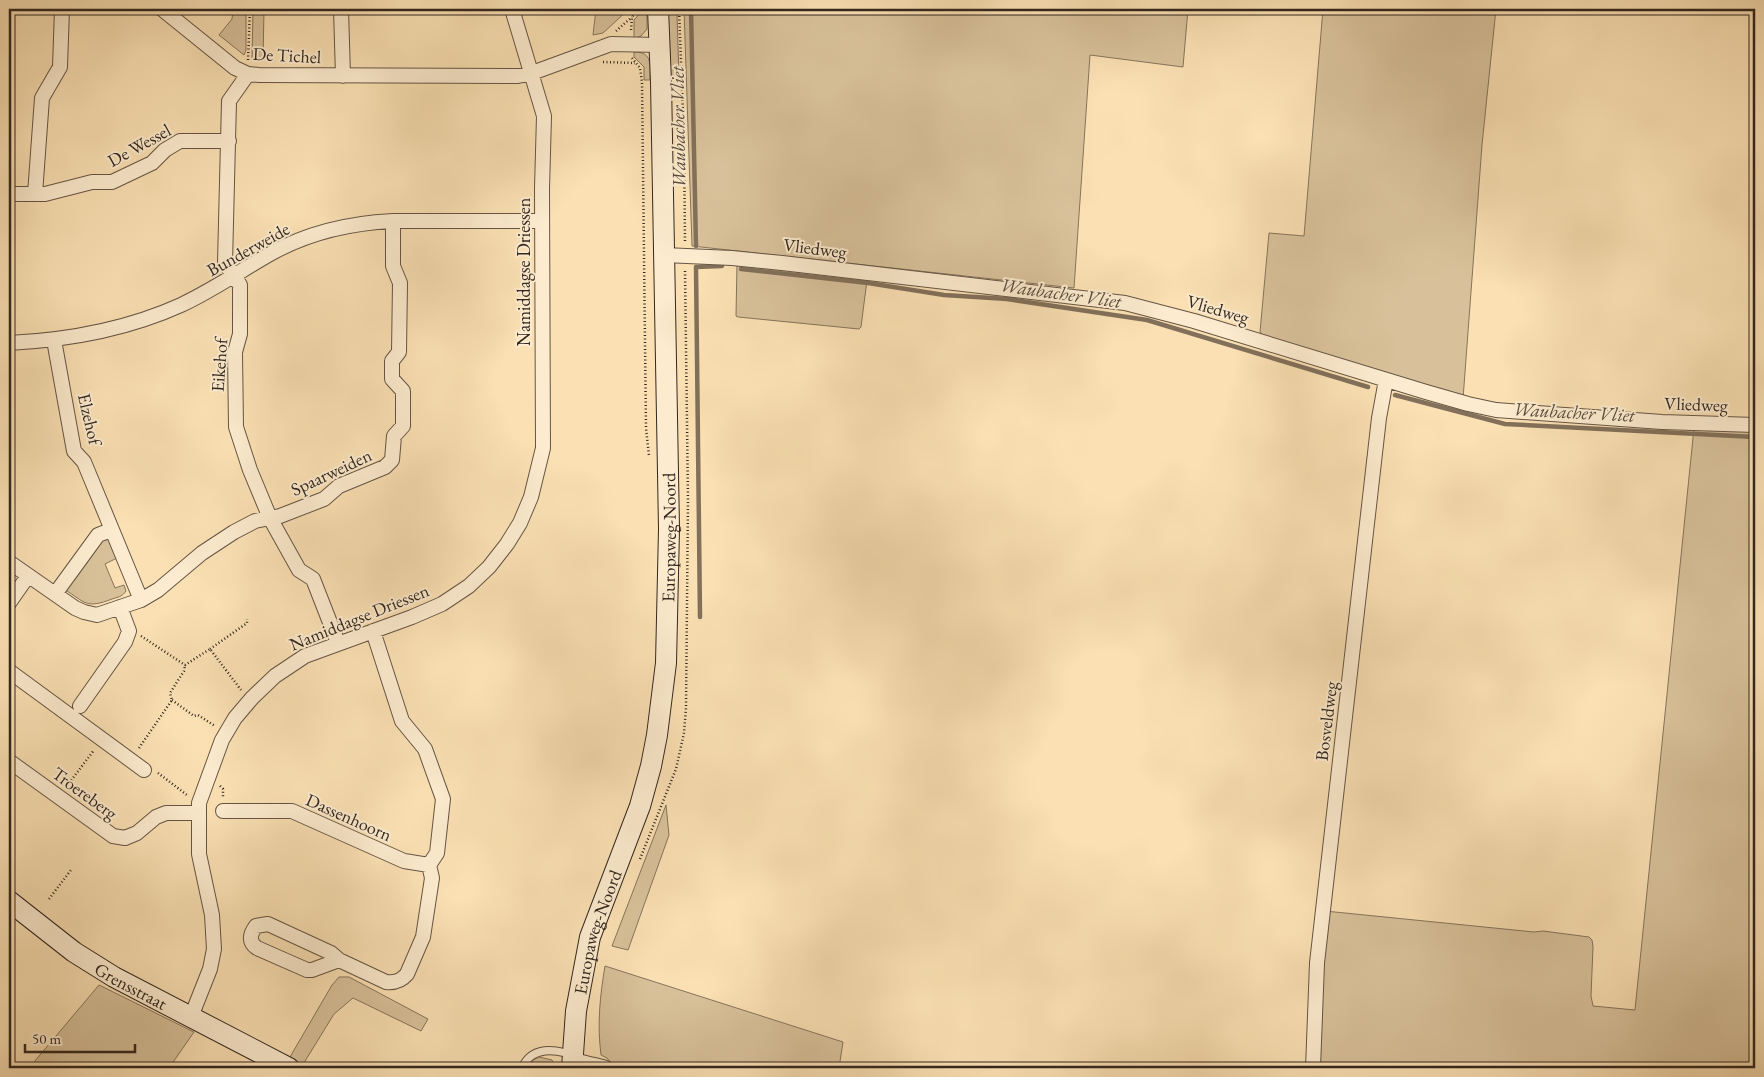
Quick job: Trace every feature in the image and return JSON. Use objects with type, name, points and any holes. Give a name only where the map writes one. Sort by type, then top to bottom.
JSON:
[{"type":"street","points":[[35,194],[42,98],[60,67],[62,9]]},
{"type":"street","name":"De Tichel","points":[[162,9],[225,61],[248,74],[271,76],[509,76],[532,73],[614,44],[659,45]]},
{"type":"street","name":"De Tichel","points":[[341,9],[342,76]]},
{"type":"street","points":[[512,9],[532,73]]},
{"type":"street","name":"Europaweg-Noord","points":[[572,1061],[576,1011],[590,937],[640,806],[651,766],[662,710],[666,663],[669,590],[654,254],[659,45],[658,9]]},
{"type":"street","name":"Namiddagse Driessen","points":[[191,1017],[210,969],[214,949],[212,915],[198,854],[198,808],[226,733],[235,718],[275,676],[305,656],[412,617],[442,604],[470,586],[489,567],[507,544],[520,523],[531,496],[543,448],[542,221],[544,116],[532,73]]},
{"type":"street","name":"Eikehof","points":[[248,74],[229,101],[226,263],[240,285],[240,334],[235,352],[236,427],[250,470],[270,518],[299,570],[313,579],[338,643]]},
{"type":"street","name":"De Wessel","points":[[9,194],[45,194],[92,182],[112,182],[152,163],[165,150],[180,141],[228,141]]},
{"type":"street","name":"Bunderweide","points":[[9,343],[54,340],[100,333],[134,324],[208,292],[270,254],[292,244],[319,234],[369,222],[542,221]]},
{"type":"street","name":"Spaarweiden","points":[[9,562],[75,608],[97,615],[141,600],[158,590],[202,553],[255,521],[280,516],[324,499],[339,486],[385,467],[392,460],[394,436],[403,426],[403,391],[392,379],[392,361],[399,352],[400,283],[392,266],[393,222]]},
{"type":"street","name":"Vliedweg","points":[[654,254],[782,263],[1124,303],[1194,320],[1386,380],[1468,404],[1496,410],[1662,422],[1755,426]]},
{"type":"street","name":"Elzehof","points":[[54,340],[74,451],[84,462],[141,600]]},
{"type":"street","name":"Bosveldweg","points":[[1313,1068],[1317,963],[1379,418],[1386,380]]},
{"type":"street","points":[[55,594],[98,535],[111,530]]},
{"type":"street","points":[[9,603],[28,576]]},
{"type":"street","points":[[80,706],[125,642],[128,631],[120,607]]},
{"type":"street","points":[[339,960],[307,970],[257,948],[251,940],[251,933],[256,926],[268,924],[331,953],[339,960],[386,982],[393,982],[407,974],[423,937],[432,878],[429,864],[437,853],[443,799],[426,749],[402,721],[373,631]]},
{"type":"street","points":[[9,671],[144,770]]},
{"type":"street","name":"Troereberg","points":[[9,761],[113,836],[126,838],[137,833],[156,818],[166,813],[198,808]]},
{"type":"street","name":"Dassenhoorn","points":[[223,812],[292,811],[404,861],[429,864]]},
{"type":"street","name":"Grensstraat","points":[[9,901],[74,952],[114,976],[289,1068]]},
{"type":"lane","points":[[522,1068],[525,1062],[540,1050],[556,1051],[572,1061],[583,1059],[608,1065],[609,1068]]},
{"type":"path","points":[[248,74],[250,9]]},
{"type":"path","points":[[638,9],[632,16],[631,44],[632,58],[640,68],[642,82],[654,254]]},
{"type":"path","points":[[679,9],[684,140],[685,256]]},
{"type":"path","points":[[226,733],[198,715],[194,716],[172,700],[170,693],[184,671],[185,665],[247,623],[247,619]]},
{"type":"path","points":[[128,631],[143,637],[185,665]]},
{"type":"path","points":[[210,649],[236,686],[252,698]]},
{"type":"path","points":[[131,760],[172,700]]},
{"type":"path","points":[[59,797],[101,739]]},
{"type":"path","points":[[144,770],[154,770],[198,808]]},
{"type":"path","points":[[49,899],[71,870]]},
{"type":"shaded area","points":[[233,9],[246,9],[246,50],[244,55],[219,35],[232,19]]},
{"type":"shaded area","points":[[253,9],[264,9],[263,61],[252,59]]},
{"type":"shaded area","points":[[596,9],[629,9],[603,33],[593,35]]},
{"type":"shaded area","points":[[684,9],[1188,9],[1183,67],[1090,55],[1074,288],[692,246]]},
{"type":"shaded area","points":[[1323,9],[1496,9],[1482,145],[1463,399],[1266,338],[1260,332],[1269,233],[1304,236]]},
{"type":"shaded area","points":[[647,11],[647,29],[641,36],[635,38],[634,20],[641,12]]},
{"type":"shaded area","points":[[668,11],[675,11],[677,14],[679,78],[670,79]]},
{"type":"shaded area","points":[[634,52],[645,54],[649,60],[650,80],[644,80],[644,67],[634,57]]},
{"type":"shaded area","points":[[737,263],[795,269],[867,280],[861,327],[859,329],[736,316]]},
{"type":"shaded area","points":[[1694,428],[1755,431],[1755,1068],[1386,1068],[1358,1065],[1357,1068],[1318,1068],[1325,911],[1589,937],[1592,940],[1593,947],[1591,996],[1593,1006],[1635,1010]]},
{"type":"shaded area","points":[[107,535],[117,558],[105,564],[115,588],[124,585],[126,591],[123,595],[97,604],[86,603],[64,589],[67,583],[73,582],[100,544],[99,538]]},
{"type":"shaded area","points":[[666,805],[669,835],[628,950],[612,946]]},
{"type":"shaded area","points":[[605,966],[843,1042],[839,1068],[615,1068],[607,1058],[601,1055],[599,1032]]},
{"type":"shaded area","points":[[339,977],[349,977],[428,1019],[421,1031],[353,998],[334,1014],[302,1066],[290,1057],[332,985]]},
{"type":"shaded area","points":[[99,985],[194,1032],[169,1068],[29,1068]]},
{"type":"shaded area","points":[[539,1057],[552,1060],[551,1068],[538,1068],[530,1065],[533,1060]]},
{"type":"waterway","name":"Waubacher Vliet","points":[[691,9],[696,246]]},
{"type":"waterway","points":[[700,617],[696,267],[722,266]]},
{"type":"waterway","name":"Waubacher Vliet","points":[[741,269],[868,283],[944,295],[1007,299],[1147,320],[1368,387]]},
{"type":"waterway","name":"Waubacher Vliet","points":[[1395,395],[1505,424],[1755,437]]}]
